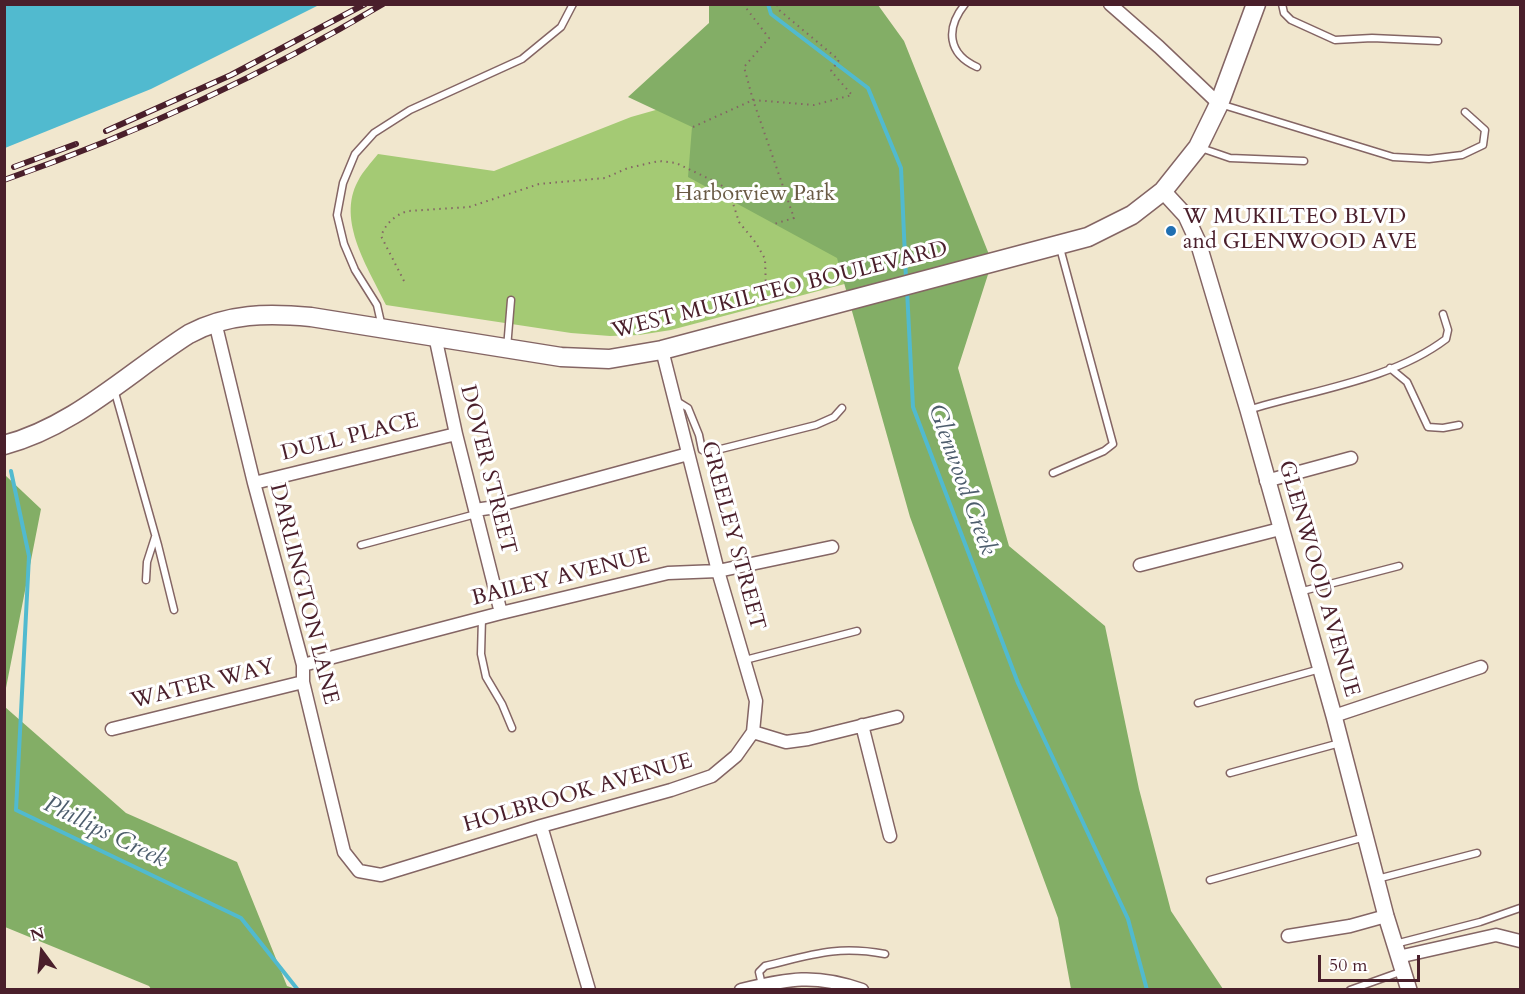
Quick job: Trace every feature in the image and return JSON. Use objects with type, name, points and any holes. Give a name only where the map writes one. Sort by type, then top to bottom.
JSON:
[{"type":"main road","name":"WEST MUKILTEO BOULEVARD","points":[[4,445],[28,439],[71,416],[189,334],[216,322],[248,315],[275,314],[311,317],[507,348],[586,359],[609,359],[662,350],[1088,237],[1132,215],[1163,191],[1198,147],[1220,104],[1256,4]]},
{"type":"street","points":[[1110,4],[1220,104]]},
{"type":"street","name":"GLENWOOD AVENUE","points":[[1163,191],[1186,216],[1198,242],[1248,410],[1266,481],[1334,716],[1386,916],[1409,990]]},
{"type":"street","name":"DARLINGTON LANE","points":[[216,322],[254,483],[303,664],[303,682],[344,852],[359,871]]},
{"type":"street","name":"DOVER STREET","points":[[435,336],[456,434],[501,614]]},
{"type":"street","name":"GREELEY STREET","points":[[662,350],[718,572],[756,701],[753,732]]},
{"type":"street","name":"DULL PLACE","points":[[254,483],[456,434]]},
{"type":"street","points":[[475,512],[688,454]]},
{"type":"street","points":[[1266,481],[1351,458]]},
{"type":"street","points":[[1140,565],[1280,529]]},
{"type":"street","name":"BAILEY AVENUE","points":[[303,664],[668,573],[718,572],[832,547]]},
{"type":"street","points":[[1334,716],[1481,667]]},
{"type":"street","name":"WATER WAY","points":[[112,729],[303,682]]},
{"type":"street","points":[[753,732],[786,742],[808,739],[897,717]]},
{"type":"street","points":[[862,725],[890,836]]},
{"type":"street","name":"HOLBROOK AVENUE","points":[[359,871],[381,875],[712,776],[736,756],[753,732]]},
{"type":"street","points":[[541,826],[590,990]]},
{"type":"street","points":[[1288,936],[1350,926],[1386,916]]},
{"type":"street","points":[[1398,958],[1496,935],[1521,940]]},
{"type":"street","points":[[741,990],[789,979],[839,981],[862,990]]},
{"type":"lane","points":[[382,327],[377,305],[355,270],[348,253],[337,215],[343,183],[355,154],[374,133],[410,110],[522,59],[561,27],[573,4]]},
{"type":"lane","points":[[965,4],[956,18],[953,30],[955,50],[965,62],[977,67]]},
{"type":"lane","points":[[1282,4],[1284,13],[1291,20],[1335,40],[1372,38],[1438,41]]},
{"type":"lane","points":[[1220,104],[1393,157],[1429,159],[1462,155],[1484,145],[1485,130],[1465,112]]},
{"type":"lane","points":[[1198,147],[1230,158],[1304,161]]},
{"type":"lane","points":[[1053,473],[1104,451],[1113,444],[1059,245]]},
{"type":"lane","points":[[507,348],[511,300]]},
{"type":"lane","points":[[1248,410],[1373,376],[1432,350],[1446,339],[1448,330],[1443,314]]},
{"type":"lane","points":[[1390,368],[1407,382],[1428,427],[1443,428],[1459,425]]},
{"type":"lane","points":[[113,386],[156,537],[174,610]]},
{"type":"lane","points":[[674,400],[688,408],[699,435],[702,450],[710,452],[816,424],[834,417],[842,408]]},
{"type":"lane","points":[[361,545],[475,512]]},
{"type":"lane","points":[[146,580],[147,562],[156,537]]},
{"type":"lane","points":[[1298,592],[1399,566]]},
{"type":"lane","points":[[482,618],[481,654],[486,677],[502,704],[512,728]]},
{"type":"lane","points":[[744,660],[857,631]]},
{"type":"lane","points":[[1198,702],[1320,669]]},
{"type":"lane","points":[[1230,773],[1341,743]]},
{"type":"lane","points":[[1210,880],[1365,837]]},
{"type":"lane","points":[[1376,879],[1477,854]]},
{"type":"lane","points":[[1350,990],[1398,958],[1480,922],[1521,908]]},
{"type":"lane","points":[[762,984],[759,972],[765,966],[822,951],[868,951],[885,954]]},
{"type":"path","points":[[743,4],[769,38],[744,67],[753,100],[794,218],[774,224]]},
{"type":"path","points":[[693,127],[753,100],[814,105],[852,95],[831,71],[839,60],[779,10],[777,4]]},
{"type":"path","points":[[404,281],[381,236],[384,226],[399,214],[408,211],[468,207],[539,184],[605,178],[628,168],[659,161],[676,163],[720,184],[730,194],[739,222],[756,243],[765,259],[766,289]]},
{"type":"green space","points":[[709,5],[878,5],[904,41],[992,262],[958,368],[1009,546],[1105,626],[1139,789],[1171,911],[1223,989],[1071,989],[1058,918],[910,517],[837,258],[688,177],[692,127],[628,97],[709,23]]},
{"type":"green space","name":"Harborview Park","points":[[832,60],[871,277],[671,330],[639,335],[610,336],[571,333],[386,305],[357,245],[351,212],[352,196],[360,177],[378,154],[494,171],[631,117]]},
{"type":"green space","points":[[5,475],[41,509],[5,693]]},
{"type":"green space","points":[[5,707],[126,813],[237,862],[287,986],[296,989],[151,989],[149,986],[5,927]]},
{"type":"water","points":[[5,4],[319,5],[151,89],[5,148]]},
{"type":"waterway","name":"Glenwood Creek","points":[[768,4],[771,14],[868,88],[901,168],[906,279]]},
{"type":"waterway","name":"Glenwood Creek","points":[[907,290],[913,407],[1018,683],[1128,919],[1147,990]]},
{"type":"waterway","name":"Phillips Creek","points":[[11,471],[29,556],[16,810],[241,918],[298,990]]},
{"type":"railway","points":[[106,131],[231,75],[365,4]]},
{"type":"railway","points":[[4,180],[102,143],[198,101],[292,55],[383,4]]},
{"type":"railway","points":[[14,167],[76,144]]},
{"type":"place","name":"W MUKILTEO BLVD and GLENWOOD AVE","points":[[1171,231]]}]
